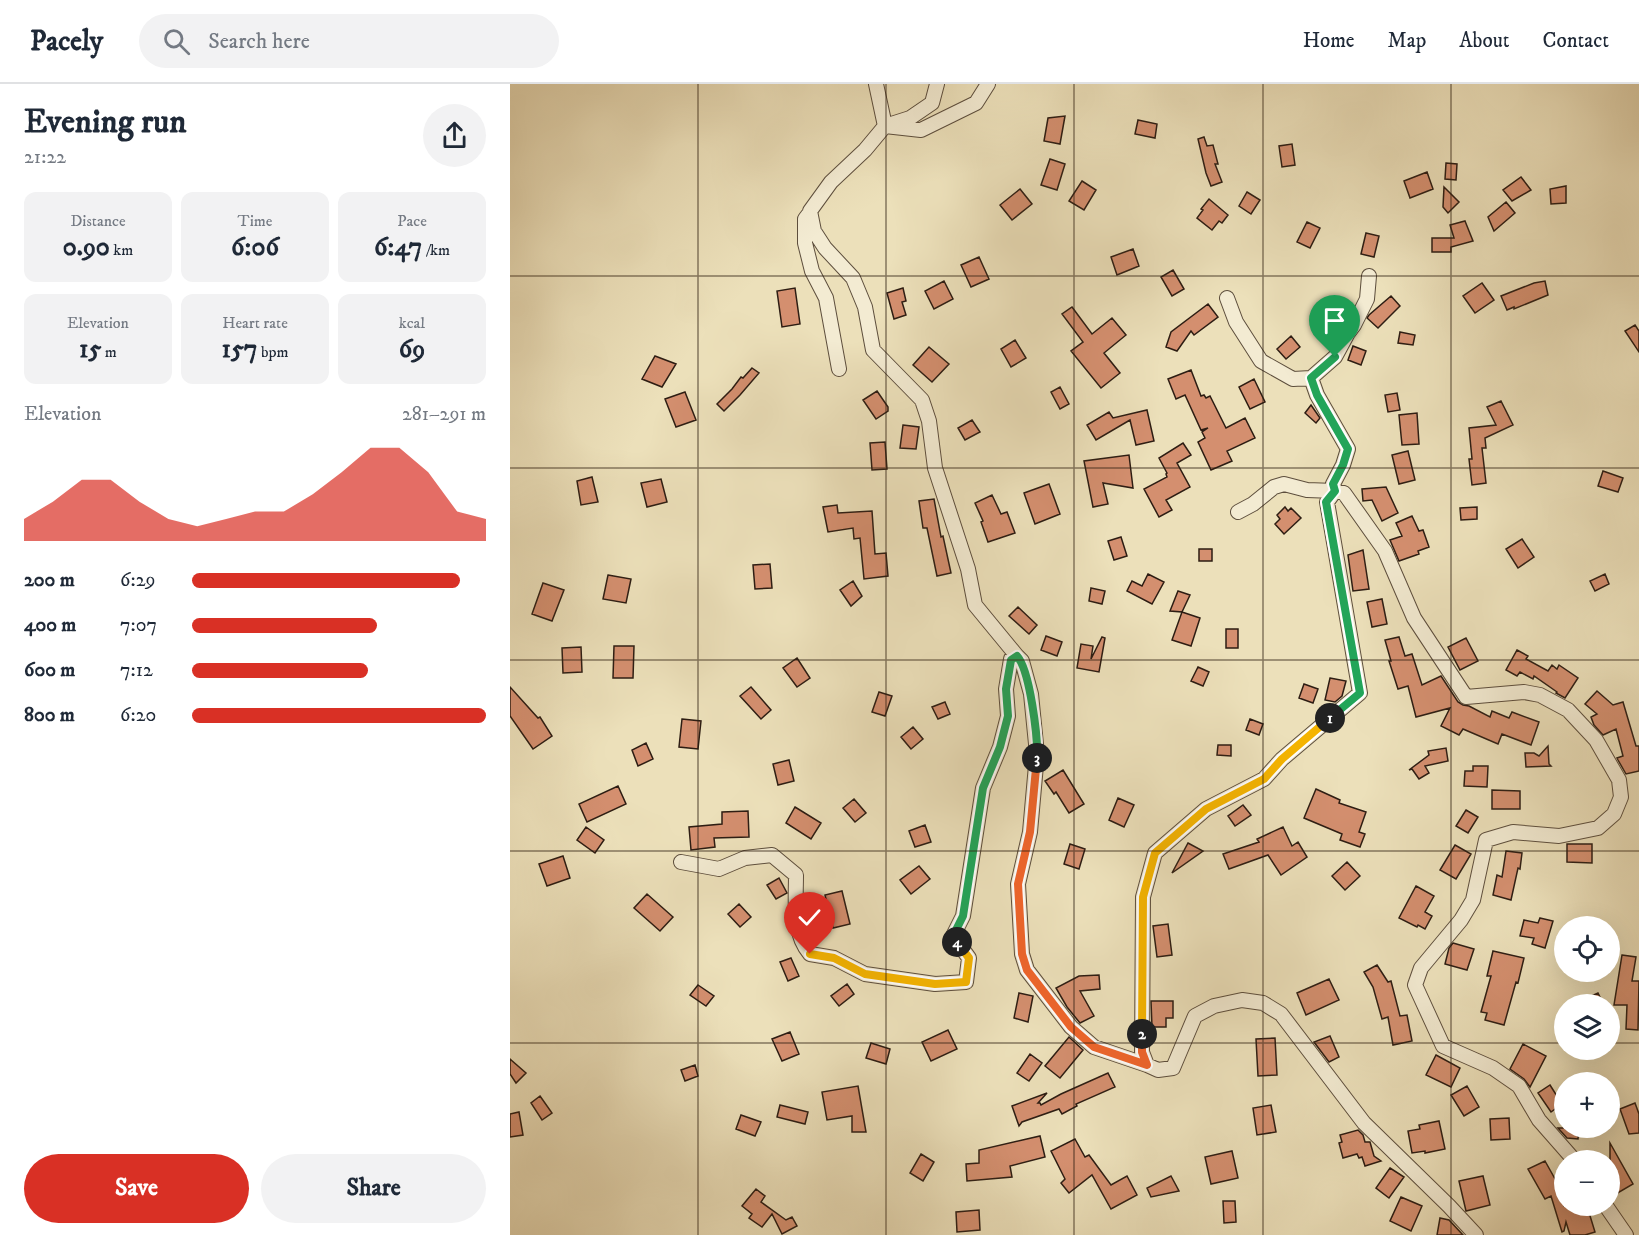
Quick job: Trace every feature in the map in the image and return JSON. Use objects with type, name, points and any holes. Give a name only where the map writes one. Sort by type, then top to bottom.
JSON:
[{"type":"street","points":[[876,84],[885,126]]},
{"type":"street","points":[[839,369],[826,298],[812,271],[805,243],[805,219],[831,182],[865,150],[885,126],[910,118],[932,103],[937,84]]},
{"type":"street","points":[[885,126],[921,130],[976,103],[988,84]]},
{"type":"street","points":[[810,211],[814,231],[825,248],[853,278],[865,307],[873,350],[922,400],[929,421],[935,468],[968,569],[975,605],[1022,661],[1031,694],[1037,754],[1030,832],[1018,884],[1022,954],[1027,970],[1071,1027],[1094,1047],[1158,1070],[1173,1068],[1194,1016],[1214,1006],[1242,1000],[1263,1002],[1281,1014],[1364,1123],[1476,1235]]},
{"type":"street","points":[[1227,298],[1236,322],[1261,361],[1293,379],[1311,378],[1335,357],[1354,325],[1367,299],[1369,276]]},
{"type":"street","points":[[1311,378],[1317,395],[1348,449],[1333,484],[1335,491]]},
{"type":"street","points":[[1238,512],[1284,484],[1307,490],[1344,493],[1385,550],[1414,618],[1466,697],[1524,692],[1540,695],[1568,710],[1596,740],[1618,780],[1621,796],[1614,814],[1598,828],[1559,836],[1513,832],[1486,840],[1473,900],[1461,920],[1421,968],[1415,986],[1443,1046],[1493,1068],[1519,1086],[1539,1120],[1565,1150]]},
{"type":"street","points":[[1147,1065],[1142,1052],[1143,897],[1155,853],[1206,809],[1264,779],[1282,759],[1360,693],[1326,502],[1335,491]]},
{"type":"street","points":[[681,862],[719,869],[745,858],[772,855],[796,875],[796,916],[802,944],[810,954],[834,958],[865,974],[935,984],[966,982],[969,958],[953,936],[963,916],[983,788],[1000,747],[1008,716],[1006,689],[1011,660],[1017,656]]},
{"type":"street","points":[[1613,1216],[1626,1235]]},
{"type":"building","points":[[1065,116],[1060,144],[1044,141],[1048,118]]},
{"type":"building","points":[[1138,120],[1157,124],[1155,138],[1135,134]]},
{"type":"building","points":[[1204,137],[1207,146],[1213,145],[1218,164],[1215,164],[1222,182],[1211,186],[1198,139]]},
{"type":"building","points":[[1292,144],[1295,165],[1282,167],[1279,146]]},
{"type":"building","points":[[1050,159],[1065,164],[1057,190],[1041,185]]},
{"type":"building","points":[[1446,163],[1457,164],[1456,180],[1445,179]]},
{"type":"building","points":[[1427,172],[1433,189],[1410,198],[1404,181]]},
{"type":"building","points":[[1521,177],[1531,190],[1512,201],[1503,190]]},
{"type":"building","points":[[1082,181],[1096,190],[1084,210],[1069,201]]},
{"type":"building","points":[[1566,186],[1566,203],[1551,204],[1550,189]]},
{"type":"building","points":[[1444,187],[1459,202],[1448,213],[1443,207]]},
{"type":"building","points":[[1020,189],[1032,204],[1012,220],[1000,205]]},
{"type":"building","points":[[1247,192],[1260,200],[1251,214],[1239,206]]},
{"type":"building","points":[[1209,199],[1228,215],[1212,230],[1197,218]]},
{"type":"building","points":[[1506,202],[1515,213],[1494,231],[1488,217]]},
{"type":"building","points":[[1465,221],[1473,241],[1451,247],[1451,252],[1432,252],[1432,238],[1454,238],[1450,225]]},
{"type":"building","points":[[1307,222],[1320,228],[1310,248],[1297,242]]},
{"type":"building","points":[[1366,233],[1379,236],[1374,257],[1361,254]]},
{"type":"building","points":[[1133,249],[1139,266],[1117,275],[1111,257]]},
{"type":"building","points":[[979,257],[989,279],[971,287],[961,265]]},
{"type":"building","points":[[1173,270],[1184,289],[1172,296],[1161,277]]},
{"type":"building","points":[[944,281],[953,299],[934,309],[925,291]]},
{"type":"building","points":[[1545,281],[1548,295],[1507,310],[1501,296]]},
{"type":"building","points":[[1482,283],[1494,300],[1475,313],[1463,296]]},
{"type":"building","points":[[795,288],[800,324],[782,327],[777,291]]},
{"type":"building","points":[[903,288],[906,301],[902,302],[906,315],[894,319],[887,293]]},
{"type":"building","points":[[1391,296],[1400,306],[1378,328],[1367,318]]},
{"type":"building","points":[[1208,304],[1218,317],[1194,335],[1191,331],[1177,351],[1166,347],[1171,332]]},
{"type":"building","points":[[1072,307],[1092,334],[1112,318],[1126,335],[1104,353],[1120,373],[1101,388],[1071,351],[1083,342],[1062,314]]},
{"type":"building","points":[[1326,312],[1336,316],[1328,337],[1318,333]]},
{"type":"building","points":[[1635,325],[1639,331],[1639,352],[1625,331]]},
{"type":"building","points":[[1400,332],[1415,335],[1413,345],[1398,343]]},
{"type":"building","points":[[1291,336],[1300,347],[1286,359],[1277,349]]},
{"type":"building","points":[[1015,340],[1026,358],[1011,367],[1001,349]]},
{"type":"building","points":[[1353,346],[1366,351],[1361,365],[1348,360]]},
{"type":"building","points":[[929,347],[949,364],[932,382],[913,365]]},
{"type":"building","points":[[655,356],[676,364],[662,387],[642,379]]},
{"type":"building","points":[[752,368],[759,373],[724,411],[717,404]]},
{"type":"building","points":[[1191,370],[1201,396],[1204,395],[1206,398],[1210,396],[1226,428],[1245,418],[1255,438],[1227,451],[1232,461],[1211,470],[1198,442],[1205,438],[1202,432],[1208,428],[1201,430],[1185,395],[1176,399],[1168,379]]},
{"type":"building","points":[[1254,379],[1265,402],[1250,409],[1239,387]]},
{"type":"building","points":[[1060,387],[1069,404],[1060,409],[1051,392]]},
{"type":"building","points":[[877,391],[888,407],[888,411],[876,419],[863,400]]},
{"type":"building","points":[[685,392],[696,420],[676,427],[665,399]]},
{"type":"building","points":[[1397,393],[1400,410],[1388,412],[1385,395]]},
{"type":"building","points":[[1501,401],[1513,425],[1485,438],[1486,448],[1482,448],[1486,483],[1472,485],[1469,428],[1496,425],[1487,407]]},
{"type":"building","points":[[1311,405],[1320,418],[1316,423],[1305,413]]},
{"type":"building","points":[[1147,410],[1154,441],[1136,445],[1130,420],[1096,440],[1087,425],[1109,412],[1113,418]]},
{"type":"building","points":[[1417,413],[1419,444],[1402,445],[1399,415]]},
{"type":"building","points":[[972,420],[980,432],[965,440],[958,428]]},
{"type":"building","points":[[903,425],[919,427],[916,449],[900,448]]},
{"type":"building","points":[[885,442],[887,469],[872,470],[870,443]]},
{"type":"building","points":[[1183,443],[1191,455],[1177,463],[1190,487],[1166,500],[1172,510],[1159,517],[1144,489],[1167,477],[1159,458]]},
{"type":"building","points":[[1408,451],[1415,480],[1399,484],[1392,455]]},
{"type":"building","points":[[1129,455],[1133,488],[1103,483],[1108,504],[1093,507],[1084,461]]},
{"type":"building","points":[[1603,471],[1623,478],[1618,492],[1598,486]]},
{"type":"building","points":[[592,477],[598,502],[581,505],[577,481]]},
{"type":"building","points":[[661,479],[667,502],[647,507],[641,483]]},
{"type":"building","points":[[1049,484],[1060,514],[1035,524],[1024,493]]},
{"type":"building","points":[[1386,487],[1398,513],[1382,521],[1372,500],[1363,501],[1362,489]]},
{"type":"building","points":[[992,495],[1001,514],[1007,512],[1015,533],[988,542],[981,522],[983,521],[975,503]]},
{"type":"building","points":[[934,499],[951,573],[937,576],[927,528],[923,528],[919,501]]},
{"type":"building","points":[[837,505],[838,513],[872,511],[875,554],[886,553],[888,576],[864,579],[860,538],[854,539],[853,528],[828,532],[823,507]]},
{"type":"building","points":[[1285,507],[1288,511],[1291,508],[1301,518],[1284,534],[1275,524],[1280,519],[1277,515]]},
{"type":"building","points":[[1477,507],[1477,519],[1461,520],[1460,508]]},
{"type":"building","points":[[1412,516],[1419,531],[1423,530],[1429,547],[1418,551],[1419,554],[1399,561],[1390,540],[1402,536],[1396,523]]},
{"type":"building","points":[[1121,537],[1127,556],[1114,560],[1108,541]]},
{"type":"building","points":[[1522,539],[1534,557],[1518,568],[1506,549]]},
{"type":"building","points":[[1199,549],[1212,549],[1212,561],[1199,561]]},
{"type":"building","points":[[1363,550],[1369,589],[1353,591],[1348,555]]},
{"type":"building","points":[[770,564],[772,588],[755,589],[753,565]]},
{"type":"building","points":[[1148,574],[1164,582],[1152,604],[1127,591],[1132,581],[1142,586]]},
{"type":"building","points":[[1605,574],[1609,584],[1595,591],[1590,581]]},
{"type":"building","points":[[608,575],[631,579],[626,603],[603,599]]},
{"type":"building","points":[[853,581],[862,596],[851,606],[840,590]]},
{"type":"building","points":[[543,583],[564,590],[552,621],[532,614]]},
{"type":"building","points":[[1091,588],[1105,591],[1102,604],[1089,601]]},
{"type":"building","points":[[1178,591],[1190,595],[1182,612],[1170,611]]},
{"type":"building","points":[[1382,599],[1387,624],[1372,627],[1367,602]]},
{"type":"building","points":[[1018,607],[1037,625],[1029,634],[1009,616]]},
{"type":"building","points":[[1182,612],[1200,618],[1191,646],[1172,640]]},
{"type":"building","points":[[1226,629],[1238,629],[1238,648],[1226,648]]},
{"type":"building","points":[[1046,636],[1062,642],[1057,656],[1041,650]]},
{"type":"building","points":[[1102,637],[1105,638],[1099,672],[1077,668],[1081,644],[1093,646],[1091,659]]},
{"type":"building","points":[[1399,637],[1405,656],[1412,654],[1422,685],[1441,676],[1458,702],[1463,705],[1490,717],[1492,711],[1509,718],[1512,712],[1539,722],[1531,745],[1502,734],[1498,744],[1463,729],[1459,735],[1441,726],[1450,708],[1416,717],[1408,686],[1398,689],[1389,661],[1391,661],[1385,640]]},
{"type":"building","points":[[1466,638],[1478,661],[1460,670],[1448,647]]},
{"type":"building","points":[[614,646],[634,646],[633,678],[613,678]]},
{"type":"building","points":[[581,647],[582,672],[563,673],[562,648]]},
{"type":"building","points":[[1517,650],[1528,656],[1526,659],[1548,671],[1552,665],[1557,669],[1559,665],[1578,678],[1565,698],[1534,676],[1533,679],[1520,672],[1517,676],[1506,670]]},
{"type":"building","points":[[797,658],[810,678],[797,687],[783,668]]},
{"type":"building","points":[[1198,667],[1209,672],[1203,686],[1191,681]]},
{"type":"building","points":[[1330,678],[1346,681],[1342,696],[1335,702],[1325,700]]},
{"type":"building","points":[[1304,684],[1318,689],[1313,703],[1299,698]]},
{"type":"building","points":[[510,687],[538,718],[540,717],[552,736],[533,749],[510,716]]},
{"type":"building","points":[[751,687],[771,710],[761,719],[740,696]]},
{"type":"building","points":[[1597,691],[1613,705],[1623,702],[1636,746],[1639,746],[1639,771],[1626,774],[1618,760],[1617,758],[1623,756],[1616,729],[1603,735],[1594,725],[1591,717],[1597,714],[1585,704]]},
{"type":"building","points":[[879,692],[892,696],[885,716],[872,712]]},
{"type":"building","points":[[945,702],[950,714],[938,719],[932,707]]},
{"type":"building","points":[[682,719],[701,721],[698,749],[679,747]]},
{"type":"building","points":[[1250,719],[1263,724],[1259,735],[1246,730]]},
{"type":"building","points":[[913,727],[923,739],[911,749],[901,737]]},
{"type":"building","points":[[646,743],[653,759],[638,766],[632,750]]},
{"type":"building","points":[[1218,745],[1231,745],[1231,756],[1217,755]]},
{"type":"building","points":[[1548,746],[1551,766],[1526,767],[1525,753],[1534,753],[1539,756]]},
{"type":"building","points":[[1446,748],[1448,761],[1425,766],[1429,773],[1419,779],[1412,769],[1409,770],[1429,755],[1428,751]]},
{"type":"building","points":[[789,760],[794,781],[778,785],[773,764]]},
{"type":"building","points":[[1473,766],[1488,766],[1487,787],[1464,786],[1465,771],[1473,771]]},
{"type":"building","points":[[1063,770],[1084,804],[1069,813],[1056,792],[1054,794],[1045,781]]},
{"type":"building","points":[[618,786],[626,804],[587,822],[579,804]]},
{"type":"building","points":[[1316,789],[1340,800],[1339,803],[1366,812],[1359,832],[1365,834],[1360,847],[1340,840],[1342,834],[1304,818]]},
{"type":"building","points":[[1492,790],[1520,791],[1520,809],[1492,809]]},
{"type":"building","points":[[1118,798],[1134,805],[1124,827],[1109,820]]},
{"type":"building","points":[[854,799],[866,813],[855,822],[843,808]]},
{"type":"building","points":[[1243,805],[1251,815],[1235,826],[1228,816]]},
{"type":"building","points":[[795,807],[821,823],[811,839],[786,823]]},
{"type":"building","points":[[1466,810],[1478,817],[1468,833],[1456,826]]},
{"type":"building","points":[[748,811],[749,837],[714,838],[715,847],[691,850],[689,827],[722,824],[722,812]]},
{"type":"building","points":[[925,825],[931,842],[915,847],[909,831]]},
{"type":"building","points":[[586,827],[604,840],[595,853],[577,840]]},
{"type":"building","points":[[1283,827],[1292,846],[1298,842],[1307,857],[1281,875],[1268,855],[1229,869],[1223,854],[1259,842],[1257,839]]},
{"type":"building","points":[[1188,843],[1203,851],[1172,873]]},
{"type":"building","points":[[1070,844],[1085,849],[1079,869],[1064,864]]},
{"type":"building","points":[[1567,844],[1592,844],[1592,863],[1567,862]]},
{"type":"building","points":[[1455,845],[1471,854],[1456,879],[1440,870]]},
{"type":"building","points":[[1506,851],[1522,853],[1511,900],[1493,895],[1497,875],[1502,877]]},
{"type":"building","points":[[563,856],[570,878],[547,886],[539,864]]},
{"type":"building","points":[[1347,862],[1360,876],[1345,890],[1332,876]]},
{"type":"building","points":[[919,866],[930,879],[911,894],[900,880]]},
{"type":"building","points":[[779,878],[787,893],[776,899],[767,885]]},
{"type":"building","points":[[1416,886],[1434,896],[1425,912],[1432,916],[1425,929],[1399,918]]},
{"type":"building","points":[[842,891],[850,924],[833,928],[825,895]]},
{"type":"building","points":[[647,894],[673,917],[660,931],[634,908]]},
{"type":"building","points":[[739,904],[751,917],[740,927],[728,914]]},
{"type":"building","points":[[1540,918],[1553,921],[1545,948],[1532,944],[1534,938],[1520,936],[1524,920],[1538,923]]},
{"type":"building","points":[[1168,924],[1172,955],[1157,957],[1153,926]]},
{"type":"building","points":[[1453,943],[1474,949],[1467,970],[1445,964],[1449,948]]},
{"type":"building","points":[[1493,951],[1524,958],[1504,1025],[1485,1020],[1487,1013],[1481,1012],[1491,976],[1487,976]]},
{"type":"building","points":[[1622,955],[1636,957],[1632,981],[1639,981],[1638,1030],[1626,1029],[1627,1005],[1620,1005],[1620,994],[1616,994],[1618,982],[1620,982]]},
{"type":"building","points":[[791,958],[799,976],[788,981],[780,962]]},
{"type":"building","points":[[1377,965],[1388,982],[1391,981],[1400,1016],[1407,1015],[1412,1041],[1393,1045],[1388,1017],[1382,1019],[1373,987],[1364,972]]},
{"type":"building","points":[[1099,975],[1100,989],[1080,991],[1094,1016],[1080,1023],[1056,988],[1079,976]]},
{"type":"building","points":[[1329,979],[1339,1000],[1306,1015],[1297,993]]},
{"type":"building","points":[[847,984],[854,994],[839,1006],[831,996]]},
{"type":"building","points":[[698,985],[714,996],[706,1006],[690,995]]},
{"type":"building","points":[[1019,993],[1033,996],[1028,1022],[1014,1018]]},
{"type":"building","points":[[1151,1001],[1173,1001],[1173,1018],[1166,1018],[1166,1027],[1152,1027]]},
{"type":"building","points":[[948,1030],[957,1049],[931,1061],[922,1042]]},
{"type":"building","points":[[790,1032],[799,1054],[782,1061],[772,1039]]},
{"type":"building","points":[[1330,1036],[1339,1057],[1329,1062],[1314,1042]]},
{"type":"building","points":[[1069,1037],[1083,1050],[1060,1078],[1045,1066]]},
{"type":"building","points":[[1275,1038],[1277,1075],[1258,1076],[1256,1039]]},
{"type":"building","points":[[871,1043],[890,1049],[886,1064],[866,1058]]},
{"type":"building","points":[[1523,1044],[1546,1056],[1530,1087],[1524,1079],[1510,1069]]},
{"type":"building","points":[[1030,1054],[1042,1063],[1029,1081],[1017,1073]]},
{"type":"building","points":[[1436,1055],[1460,1068],[1451,1087],[1426,1075]]},
{"type":"building","points":[[510,1059],[526,1073],[516,1083],[510,1074]]},
{"type":"building","points":[[695,1065],[698,1076],[685,1081],[681,1070]]},
{"type":"building","points":[[1108,1073],[1115,1087],[1076,1104],[1077,1106],[1062,1114],[1059,1109],[1022,1122],[1019,1126],[1012,1106],[1047,1093],[1038,1103],[1041,1105]]},
{"type":"building","points":[[1550,1085],[1554,1091],[1554,1110],[1551,1112],[1538,1093]]},
{"type":"building","points":[[858,1086],[866,1132],[852,1132],[852,1116],[827,1120],[822,1092]]},
{"type":"building","points":[[1467,1086],[1479,1107],[1464,1116],[1451,1095]]},
{"type":"building","points":[[540,1096],[552,1113],[542,1120],[531,1103]]},
{"type":"building","points":[[1635,1103],[1639,1114],[1639,1133],[1629,1134],[1620,1109]]},
{"type":"building","points":[[780,1105],[808,1112],[805,1124],[777,1117]]},
{"type":"building","points":[[1271,1105],[1276,1132],[1257,1135],[1253,1108]]},
{"type":"building","points":[[519,1112],[523,1135],[510,1137],[510,1114]]},
{"type":"building","points":[[741,1115],[761,1122],[755,1136],[736,1129]]},
{"type":"building","points":[[1509,1118],[1510,1139],[1491,1140],[1490,1119]]},
{"type":"building","points":[[1439,1121],[1445,1149],[1412,1153],[1408,1131],[1420,1129],[1419,1125]]},
{"type":"building","points":[[1358,1130],[1365,1142],[1370,1142],[1374,1156],[1381,1161],[1365,1166],[1362,1157],[1359,1158],[1357,1154],[1343,1158],[1339,1143],[1342,1142],[1340,1135]]},
{"type":"building","points":[[1040,1136],[1045,1157],[1010,1166],[1012,1177],[967,1181],[966,1164],[979,1163],[979,1150]]},
{"type":"building","points":[[1075,1139],[1085,1157],[1089,1155],[1111,1185],[1127,1176],[1137,1195],[1111,1209],[1092,1175],[1069,1193],[1061,1183],[1065,1179],[1051,1151]]},
{"type":"building","points":[[1232,1151],[1238,1178],[1211,1184],[1205,1157]]},
{"type":"building","points":[[921,1154],[934,1162],[923,1181],[910,1173]]},
{"type":"building","points":[[1545,1161],[1554,1177],[1554,1206],[1551,1196],[1545,1199],[1528,1169]]},
{"type":"building","points":[[1620,1161],[1633,1184],[1620,1192]]},
{"type":"building","points":[[1390,1168],[1404,1177],[1389,1198],[1376,1188]]},
{"type":"building","points":[[1171,1176],[1179,1191],[1151,1197],[1147,1188]]},
{"type":"building","points":[[1483,1176],[1490,1205],[1466,1211],[1459,1181]]},
{"type":"building","points":[[756,1189],[765,1196],[761,1202],[786,1220],[792,1217],[797,1226],[782,1234],[772,1214],[762,1227],[749,1218],[752,1214],[742,1206]]},
{"type":"building","points":[[1401,1197],[1422,1206],[1411,1231],[1390,1221]]},
{"type":"building","points":[[1223,1201],[1235,1201],[1236,1222],[1224,1223]]},
{"type":"building","points":[[979,1210],[980,1230],[957,1232],[956,1212]]},
{"type":"building","points":[[1557,1216],[1590,1216],[1595,1232],[1570,1235],[1566,1222],[1562,1232]]},
{"type":"building","points":[[1440,1218],[1449,1220],[1463,1235],[1437,1235]]},
{"type":"route","points":[[810,954],[834,958],[865,974],[935,984],[966,982],[969,958],[953,936],[963,916],[983,788],[1000,747],[1008,716],[1006,689],[1011,660],[1017,656],[1022,661],[1031,694],[1037,754],[1030,832],[1018,884],[1022,954],[1027,970],[1071,1027],[1094,1047],[1147,1065],[1142,1052],[1143,897],[1155,853],[1206,809],[1264,779],[1282,759],[1360,693],[1326,502],[1335,491],[1333,484],[1348,449],[1317,395],[1311,378],[1335,357]]}]
